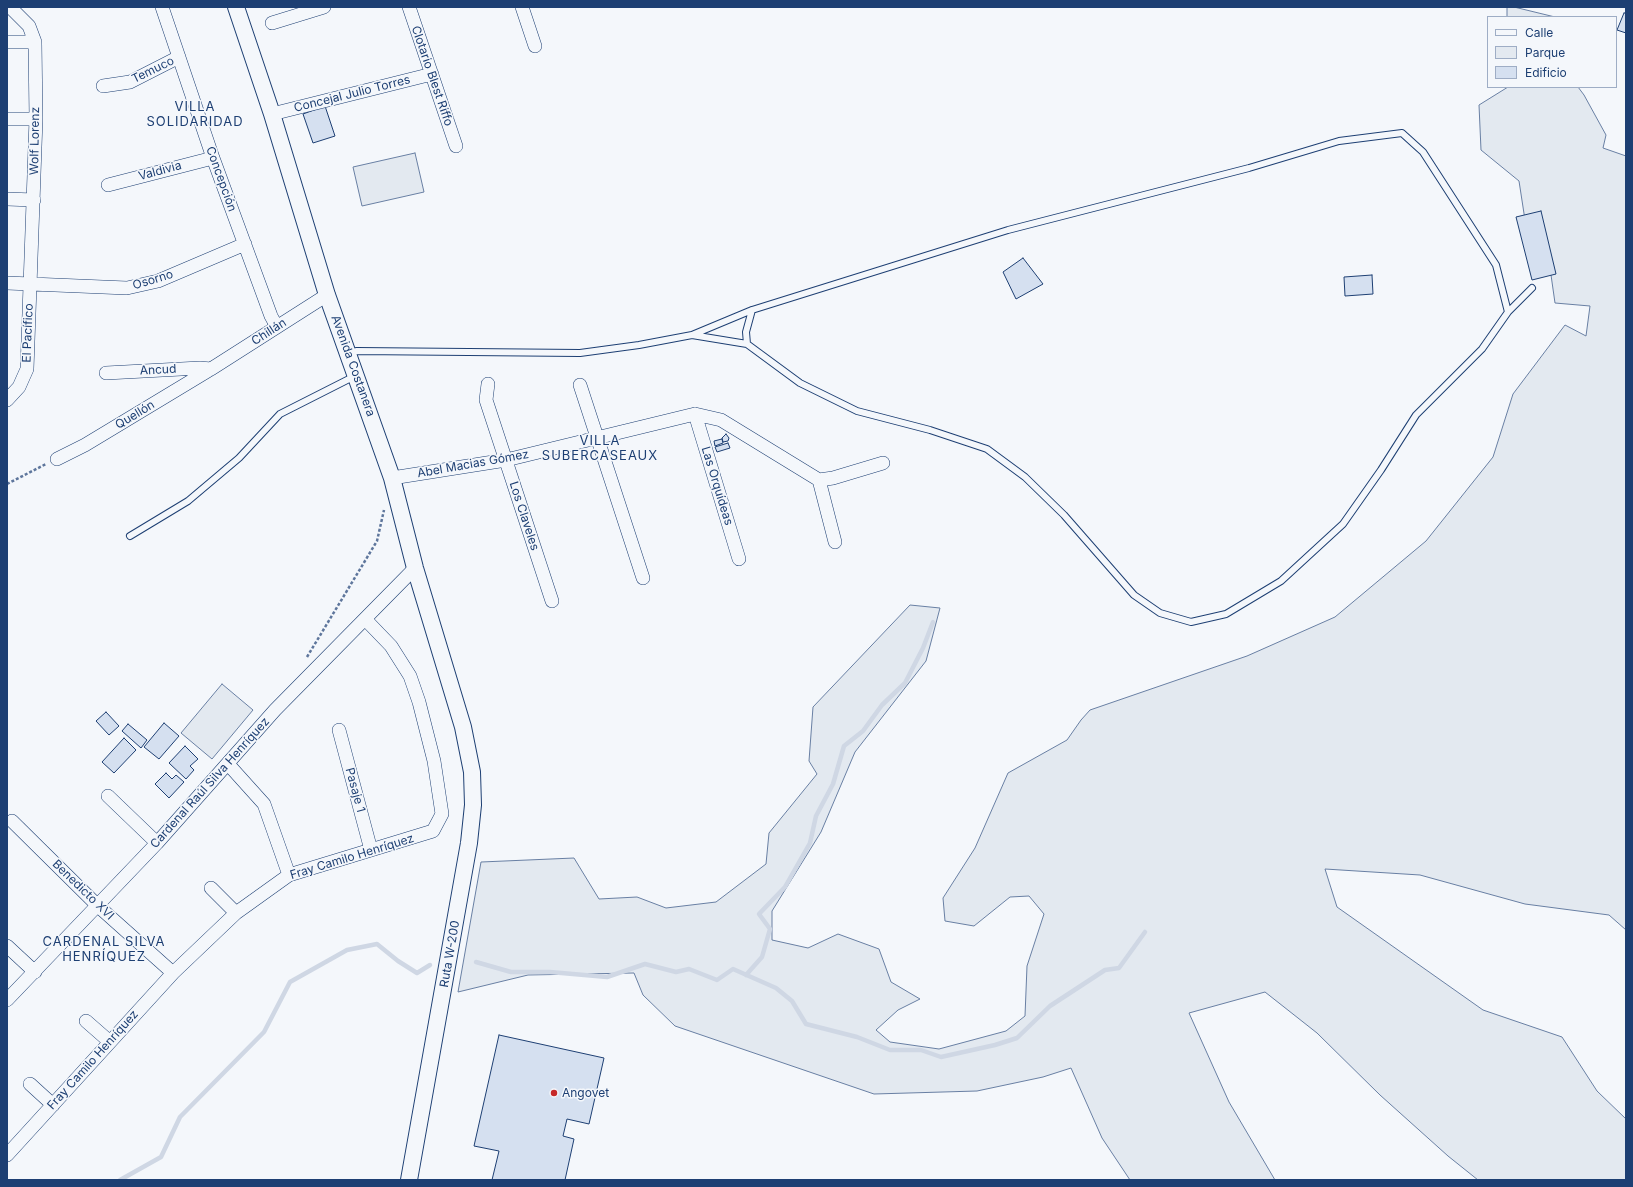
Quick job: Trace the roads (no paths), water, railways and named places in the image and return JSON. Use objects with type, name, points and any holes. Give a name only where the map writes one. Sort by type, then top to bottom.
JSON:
[{"type":"street","name":"Wolf Lorenz","points":[[10,7],[29,26],[36,42],[34,200],[30,284]]},
{"type":"street","name":"Concepción","points":[[162,7],[213,158],[271,316],[277,327]]},
{"type":"street","name":"Avenida Costanera","points":[[236,7],[272,114],[327,295],[349,353],[392,478],[415,568],[463,727]]},
{"type":"street","points":[[272,23],[324,7]]},
{"type":"street","name":"Clotario Blest Riffo","points":[[409,7],[456,146]]},
{"type":"street","points":[[522,7],[535,46]]},
{"type":"street","points":[[7,42],[36,42]]},
{"type":"street","name":"Temuco","points":[[103,86],[130,82],[179,57]]},
{"type":"street","name":"Concejal Julio Torres","points":[[272,114],[432,74]]},
{"type":"street","points":[[7,119],[36,118]]},
{"type":"street","name":"Valdivia","points":[[108,185],[213,158]]},
{"type":"street","points":[[7,199],[34,200]]},
{"type":"street","name":"Osorno","points":[[7,282],[127,288],[158,281],[245,244]]},
{"type":"street","name":"El Pacífico","points":[[7,400],[19,387],[27,369],[30,284]]},
{"type":"street","name":"Chillán","points":[[211,369],[327,295]]},
{"type":"street","name":"Ancud","points":[[106,373],[200,368],[211,369]]},
{"type":"street","name":"Quellón","points":[[57,459],[85,445],[211,369]]},
{"type":"street","name":"Los Claveles","points":[[488,384],[486,400],[552,601]]},
{"type":"street","points":[[580,385],[642,578]]},
{"type":"street","name":"Abel Macias Gómez","points":[[392,478],[506,460],[694,414],[721,420],[819,480]]},
{"type":"street","name":"Las Orquídeas","points":[[694,414],[739,559]]},
{"type":"street","points":[[835,542],[819,480],[833,478],[883,462]]},
{"type":"street","name":"Cardenal Raúl Silva Henríquez","points":[[7,1000],[157,843],[275,710],[415,568]]},
{"type":"street","name":"Fray Camilo Henríquez","points":[[7,1155],[173,973],[236,912],[290,875],[433,832],[442,814],[434,761],[419,702],[410,676],[391,646],[365,619]]},
{"type":"street","name":"Ruta W-200","points":[[409,1180],[470,843],[474,805],[472,772],[463,727]]},
{"type":"street","name":"Pasaje 1","points":[[339,730],[371,850]]},
{"type":"street","points":[[228,764],[264,804],[290,875]]},
{"type":"street","points":[[108,796],[157,843]]},
{"type":"street","name":"Benedicto XVI","points":[[12,821],[98,906],[173,973]]},
{"type":"street","points":[[211,888],[236,912]]},
{"type":"street","points":[[7,946],[35,972]]},
{"type":"street","points":[[86,1021],[110,1042]]},
{"type":"street","points":[[30,1084],[53,1105]]},
{"type":"lane","points":[[349,353],[357,350],[580,353],[639,345],[692,334],[752,310],[1008,230],[1249,168],[1339,141],[1402,133],[1423,152],[1496,265],[1508,312]]},
{"type":"lane","points":[[692,334],[747,344],[800,383],[857,411],[930,430],[987,450],[1025,477],[1047,498],[1064,515],[1134,595],[1160,613],[1191,622],[1226,614],[1281,581],[1343,524],[1381,470],[1416,415],[1482,349],[1508,312],[1532,288]]},
{"type":"lane","points":[[747,344],[746,332],[752,310]]},
{"type":"lane","points":[[130,536],[188,501],[239,458],[280,414],[356,375]]},
{"type":"waterway","points":[[746,975],[762,957],[770,929],[759,914],[785,887],[810,843],[816,816],[833,784],[844,746],[863,731],[882,705],[905,683],[923,648],[933,622]]},
{"type":"waterway","points":[[476,962],[511,972],[550,972],[607,977],[645,964],[676,972],[689,969],[717,980],[733,969],[776,988],[792,1001],[806,1024],[857,1037],[890,1050],[921,1050],[941,1057],[995,1045],[1017,1038],[1050,1006],[1105,970],[1119,968],[1145,932]]},
{"type":"waterway","points":[[120,1180],[161,1157],[180,1117],[264,1032],[290,982],[347,950],[377,944],[398,961],[417,973],[430,965]]},
{"type":"place","name":"Angovet","points":[[554,1093]]},
{"type":"district","name":"VILLA SOLIDARIDAD","points":[[195,114]]},
{"type":"district","name":"VILLA SUBERCASEAUX","points":[[600,448]]},
{"type":"district","name":"CARDENAL SILVA HENRÍQUEZ","points":[[104,950]]}]
